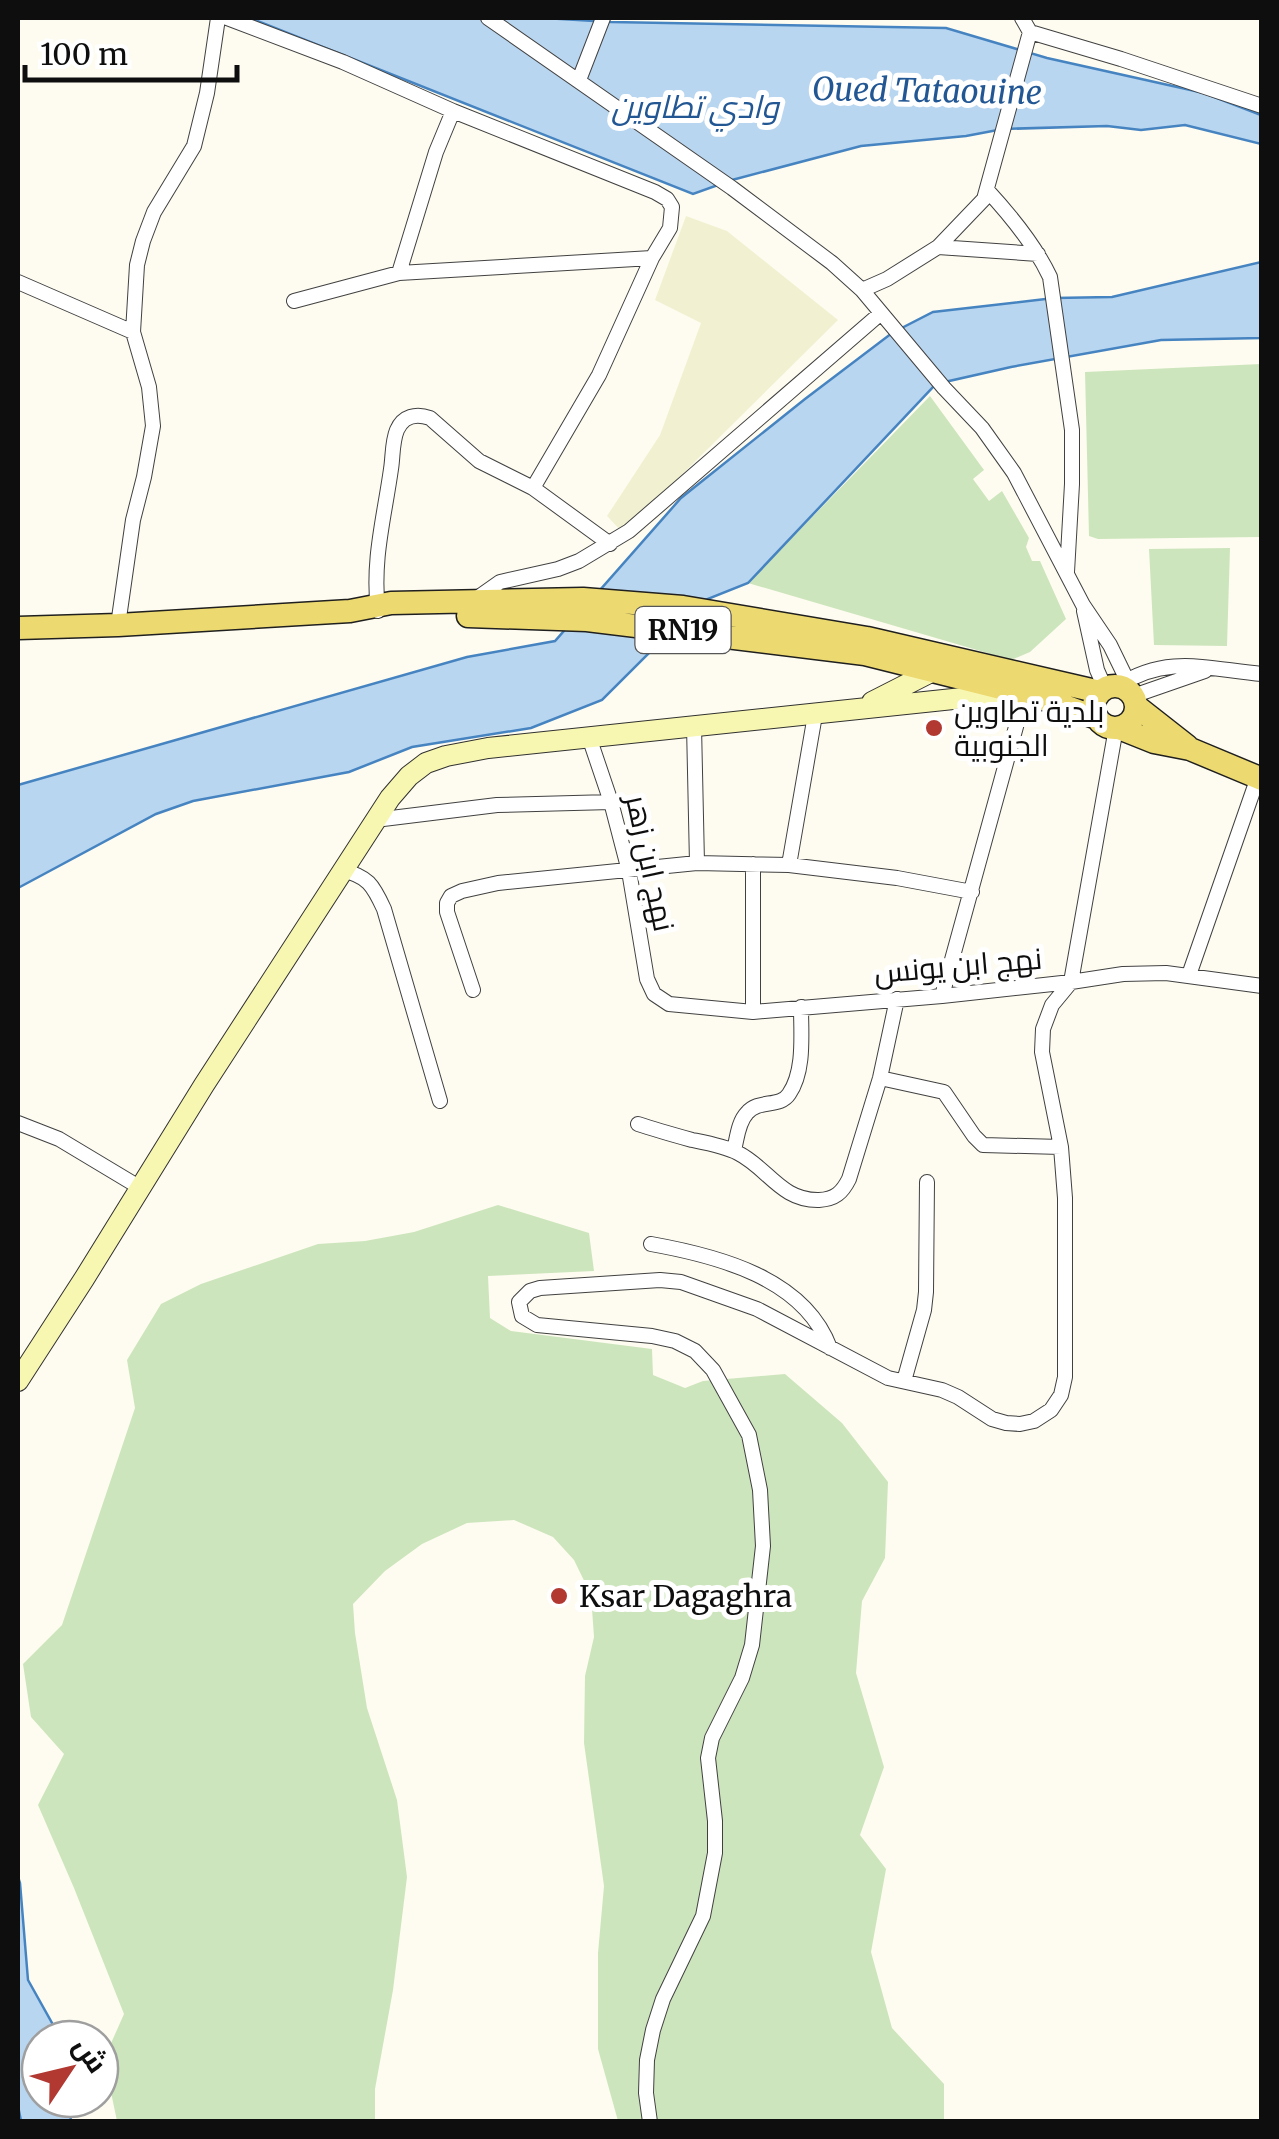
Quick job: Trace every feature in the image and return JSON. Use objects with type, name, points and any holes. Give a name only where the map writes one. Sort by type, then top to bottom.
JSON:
[{"type":"main road","name":"RN19","points":[[18,628],[350,610],[378,610],[392,617],[584,600],[684,608],[936,663],[1121,691],[1190,748]]},
{"type":"main road","name":"RN19","points":[[378,610],[391,603],[473,602],[502,608]]},
{"type":"main road","name":"RN19","points":[[936,663],[1054,702],[1154,742],[1190,748],[1260,778]]},
{"type":"main road","points":[[1121,691],[1133,718],[1110,725],[1094,702],[1121,691]]},
{"type":"street","points":[[118,625],[133,520],[153,426],[149,387],[133,332],[137,264],[143,240],[166,190],[194,146],[207,93],[218,18]]},
{"type":"street","points":[[227,18],[343,62],[667,199],[672,208],[670,228],[598,375],[534,488]]},
{"type":"street","points":[[579,80],[603,18]]},
{"type":"street","points":[[862,290],[887,280],[938,247],[976,209],[988,190],[999,138],[1030,36],[1022,18]]},
{"type":"street","points":[[492,21],[732,188],[862,290],[982,428],[1014,473],[1083,605],[1110,645],[1121,691]]},
{"type":"street","points":[[1030,36],[1138,64],[1262,106]]},
{"type":"street","points":[[399,273],[436,152],[453,111]]},
{"type":"street","points":[[988,190],[1038,254],[1050,277],[1072,430],[1066,573]]},
{"type":"street","points":[[938,247],[1038,254]]},
{"type":"street","points":[[294,301],[399,273],[652,258]]},
{"type":"street","points":[[18,282],[133,332]]},
{"type":"street","points":[[473,602],[500,582],[558,569],[610,544],[655,510],[881,313]]},
{"type":"street","points":[[378,610],[376,552],[394,441],[403,421],[412,416],[430,418],[479,460],[534,488],[610,544]]},
{"type":"street","points":[[1083,605],[1097,670],[1121,691]]},
{"type":"street","points":[[871,650],[886,669],[888,686],[879,698]]},
{"type":"street","points":[[852,711],[936,663]]},
{"type":"street","points":[[1121,691],[1211,669],[1262,674]]},
{"type":"street","points":[[18,1380],[341,870],[390,798],[426,763],[488,748],[1021,693],[942,996]]},
{"type":"street","points":[[789,865],[815,715]]},
{"type":"street","points":[[650,2122],[646,2060],[652,2030],[703,1916],[714,1852],[715,1821],[709,1780],[712,1738],[742,1678],[752,1645],[763,1546],[756,1464],[749,1435],[732,1402],[713,1370],[695,1351],[652,1336],[537,1325],[522,1316],[520,1302],[530,1291],[540,1288],[681,1282],[758,1309],[888,1378],[958,1397],[992,1419],[1020,1424],[1034,1421],[1051,1410],[1061,1395],[1064,1378],[1064,1198],[1061,1147],[1042,1052],[1043,1030],[1052,1004],[1072,982],[1110,725]]},
{"type":"street","points":[[694,726],[698,862]]},
{"type":"street","name":"نهج ابن زهر","points":[[589,737],[629,872],[647,980],[660,1000]]},
{"type":"street","points":[[1190,975],[1260,778]]},
{"type":"street","points":[[375,820],[497,805],[611,802]]},
{"type":"street","points":[[473,990],[447,904],[451,896],[462,891],[498,883],[698,862],[789,865],[972,892]]},
{"type":"street","points":[[753,864],[753,1012]]},
{"type":"street","points":[[341,870],[367,880],[384,908],[440,1101]]},
{"type":"street","name":"نهج ابن يونس","points":[[660,1000],[690,1007],[753,1012],[942,996],[1122,974],[1190,975],[1262,986]]},
{"type":"street","points":[[638,1124],[734,1150],[788,1193],[801,1198],[834,1197],[849,1179],[880,1078],[897,999]]},
{"type":"street","points":[[734,1150],[746,1112],[782,1100],[792,1089],[798,1068],[801,1007]]},
{"type":"street","points":[[880,1078],[944,1092],[983,1145],[1061,1147]]},
{"type":"street","points":[[18,1123],[59,1140],[139,1188]]},
{"type":"street","points":[[904,1381],[924,1310],[927,1182]]},
{"type":"street","points":[[651,1244],[696,1254],[766,1278],[801,1306],[822,1330],[830,1349]]},
{"type":"green space","points":[[686,216],[727,231],[838,320],[623,533],[607,516],[660,435],[701,323],[655,300]]},
{"type":"green space","points":[[1261,364],[1261,537],[1089,536],[1085,372]]},
{"type":"green space","points":[[930,396],[984,470],[973,479],[989,501],[1002,491],[1029,538],[1026,547],[1032,561],[1040,561],[1066,619],[1030,652],[1011,660],[748,583]]},
{"type":"green space","points":[[1230,548],[1227,646],[1154,645],[1149,549]]},
{"type":"green space","points":[[498,1205],[589,1233],[594,1271],[488,1276],[490,1318],[511,1331],[652,1349],[653,1375],[685,1388],[703,1381],[785,1374],[842,1423],[888,1482],[885,1558],[862,1601],[856,1673],[884,1767],[860,1835],[886,1869],[871,1952],[892,2028],[944,2084],[944,2121],[618,2121],[598,2049],[598,1953],[604,1886],[584,1743],[585,1676],[594,1637],[591,1595],[574,1560],[553,1537],[514,1520],[467,1523],[422,1544],[385,1571],[353,1604],[367,1708],[397,1800],[407,1877],[393,1990],[375,2089],[375,2121],[117,2121],[120,2023],[124,2014],[38,1805],[64,1754],[31,1717],[23,1664],[62,1625],[135,1408],[127,1360],[161,1304],[201,1284],[318,1244],[414,1232]]},
{"type":"water","name":"وادي تطاوين","points":[[250,18],[544,18],[946,28],[1047,58],[1204,93],[1261,115],[1261,144],[1185,125],[1141,130],[1107,126],[1003,129],[861,146],[693,194]]},
{"type":"water","points":[[1261,262],[1261,338],[1161,340],[936,384],[748,583],[700,602],[602,700],[531,728],[412,747],[349,772],[193,801],[156,814],[18,888],[18,785],[467,657],[555,641],[681,498],[892,333],[933,312],[1054,298],[1112,297]]},
{"type":"water","points":[[18,1877],[28,1980],[50,2019],[20,2019],[20,2116]]},
{"type":"water","points":[[21,2119],[71,2121],[21,2121]]},
{"type":"place","name":"بلدية تطاوين الجنوبية","points":[[934,728]]},
{"type":"place","name":"Ksar Dagaghra","points":[[559,1596]]},
{"type":"water label","name":"Oued Tataouine","points":[[927,91]]}]
